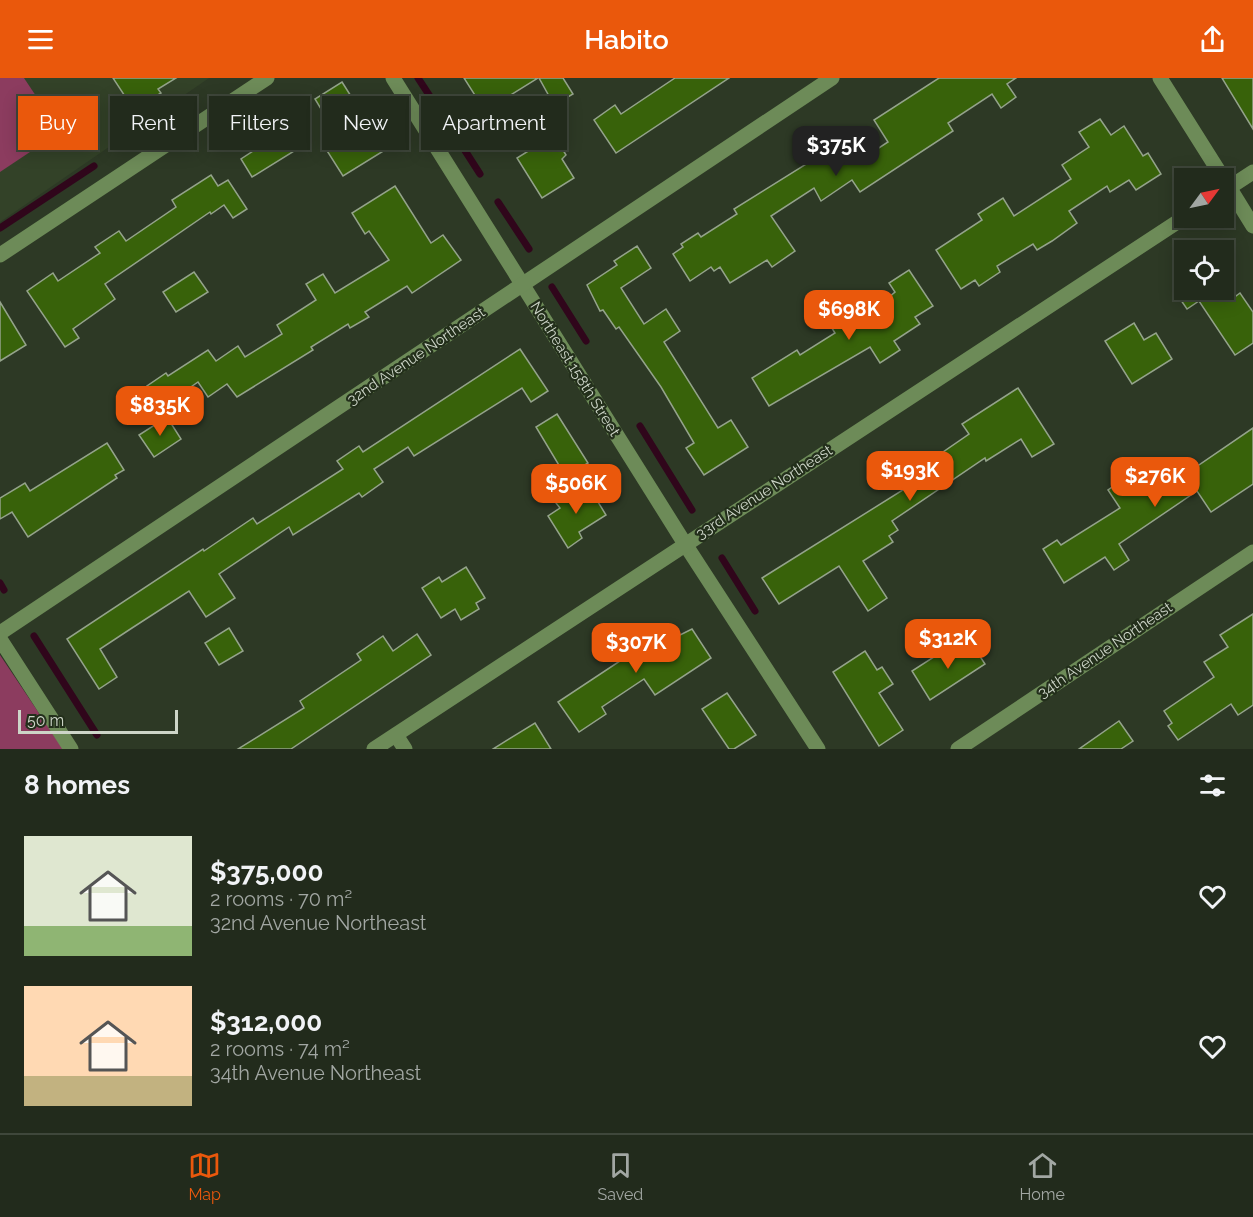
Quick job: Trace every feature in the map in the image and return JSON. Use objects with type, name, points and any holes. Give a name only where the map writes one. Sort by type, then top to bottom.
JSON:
[{"type":"street","name":"Northeast 158th Street","points":[[393,78],[684,544],[818,749]]},
{"type":"street","name":"32nd Avenue Northeast","points":[[0,633],[832,78]]},
{"type":"street","points":[[1160,78],[1215,168]]},
{"type":"street","points":[[0,255],[263,79]]},
{"type":"street","points":[[1234,180],[1253,172]]},
{"type":"street","points":[[1234,198],[1253,226]]},
{"type":"street","name":"33rd Avenue Northeast","points":[[374,749],[1174,224]]},
{"type":"street","name":"34th Avenue Northeast","points":[[958,749],[1253,552]]},
{"type":"street","points":[[0,639],[71,749]]},
{"type":"street","points":[[396,735],[405,749]]},
{"type":"shaded area","points":[[0,78],[209,78],[183,96],[110,96],[110,146],[0,222]]},
{"type":"shaded area","points":[[0,78],[24,78],[36,96],[18,96],[18,150],[33,150],[0,172]]},
{"type":"shaded area","points":[[0,655],[63,749],[0,749]]},
{"type":"building","points":[[113,78],[176,78],[158,89],[161,93],[156,96],[125,96]]},
{"type":"building","points":[[464,78],[538,78],[509,96],[475,96]]},
{"type":"building","points":[[539,78],[563,78],[573,94],[567,97],[549,96]]},
{"type":"building","points":[[675,78],[729,78],[616,153],[594,120],[615,105],[621,114]]},
{"type":"building","points":[[939,78],[1016,78],[1007,84],[1016,97],[1001,108],[992,94],[948,123],[953,131],[860,192],[852,180],[821,201],[814,188],[771,216],[795,251],[772,267],[767,260],[730,283],[720,267],[714,271],[711,267],[690,281],[673,254],[683,247],[681,244],[698,233],[701,237],[737,214],[734,209],[843,141],[856,163],[888,142],[874,120]]},
{"type":"building","points":[[1222,78],[1253,78],[1253,129]]},
{"type":"building","points":[[342,82],[351,96],[322,96],[322,111],[315,99]]},
{"type":"building","points":[[1100,119],[1111,135],[1124,126],[1143,156],[1148,153],[1161,174],[1136,190],[1129,180],[1110,192],[1107,186],[1069,211],[1077,223],[1052,241],[1037,250],[1033,244],[997,266],[1000,272],[979,286],[975,280],[961,289],[936,250],[982,220],[978,214],[1003,198],[1014,216],[1071,179],[1062,165],[1089,147],[1079,132]]},
{"type":"building","points":[[254,150],[296,150],[252,177],[241,159]]},
{"type":"building","points":[[327,150],[385,150],[343,176]]},
{"type":"building","points":[[530,150],[563,150],[566,155],[562,159],[574,178],[542,198],[517,158]]},
{"type":"building","points":[[211,175],[218,186],[228,180],[247,209],[233,218],[224,205],[211,214],[210,212],[105,284],[115,299],[73,329],[79,338],[65,347],[27,291],[53,273],[58,281],[100,253],[95,247],[119,231],[126,241],[176,207],[172,200]]},
{"type":"building","points":[[395,186],[431,243],[443,235],[461,260],[412,293],[407,286],[365,312],[369,317],[350,328],[348,324],[311,347],[313,350],[237,397],[227,384],[208,397],[198,382],[162,407],[147,386],[166,373],[168,376],[208,350],[216,361],[238,346],[245,357],[282,334],[277,325],[316,300],[306,284],[323,274],[335,293],[389,260],[369,231],[365,234],[352,213]]},
{"type":"building","points":[[637,246],[651,268],[621,288],[644,324],[666,309],[680,331],[664,342],[718,428],[731,420],[748,447],[704,475],[686,448],[694,443],[661,387],[619,327],[616,329],[603,310],[600,311],[587,285],[617,265],[614,261]]},
{"type":"building","points":[[909,270],[933,306],[915,317],[920,324],[894,341],[900,350],[880,363],[870,347],[769,406],[752,378],[797,350],[800,355],[835,333],[830,325],[849,312],[855,321],[883,302],[895,292],[889,283]]},
{"type":"building","points":[[194,272],[208,292],[176,312],[163,292]]},
{"type":"building","points":[[1234,293],[1236,296],[1240,293],[1253,312],[1253,343],[1235,355],[1199,301],[1187,309],[1181,300],[1234,300]]},
{"type":"building","points":[[0,302],[26,345],[0,361]]},
{"type":"building","points":[[1134,323],[1144,340],[1156,333],[1172,359],[1132,384],[1105,341]]},
{"type":"building","points":[[520,349],[548,391],[531,402],[522,388],[414,456],[408,447],[374,469],[383,482],[362,497],[359,493],[293,535],[289,527],[219,574],[235,598],[206,617],[189,591],[100,649],[117,677],[99,689],[67,639],[253,518],[257,524],[343,469],[337,461],[359,446],[363,452]]},
{"type":"building","points":[[1018,388],[1054,444],[1032,457],[1021,439],[986,461],[985,458],[892,521],[898,530],[889,536],[893,542],[863,561],[887,598],[868,611],[839,566],[779,604],[762,578],[906,488],[901,481],[969,434],[962,424]]},
{"type":"building","points":[[557,414],[588,463],[566,477],[536,427]]},
{"type":"building","points":[[167,417],[181,439],[154,457],[139,435]]},
{"type":"building","points":[[1253,428],[1253,484],[1211,512],[1197,491],[1119,544],[1129,560],[1114,570],[1105,557],[1064,583],[1043,549],[1057,540],[1061,545],[1120,508],[1108,490],[1128,476],[1141,495],[1170,476],[1174,482]]},
{"type":"building","points":[[107,443],[124,470],[115,475],[117,478],[28,537],[12,512],[0,519],[0,498],[25,483],[30,491]]},
{"type":"building","points":[[587,484],[606,515],[579,532],[582,538],[568,548],[548,516],[560,508],[556,503]]},
{"type":"building","points":[[466,567],[485,598],[476,603],[479,609],[461,620],[455,609],[441,618],[422,588],[439,577],[442,582]]},
{"type":"building","points":[[1253,614],[1253,705],[1238,715],[1231,704],[1178,740],[1168,726],[1172,723],[1164,711],[1214,677],[1204,662],[1228,647],[1220,635]]},
{"type":"building","points":[[229,628],[243,651],[219,665],[205,643]]},
{"type":"building","points":[[692,629],[711,658],[655,695],[644,679],[602,707],[606,714],[579,732],[558,702],[620,661],[615,654],[644,635],[652,646],[676,633],[678,636]]},
{"type":"building","points":[[417,634],[431,655],[291,749],[238,749],[304,708],[300,701],[361,660],[357,654],[383,636],[393,651]]},
{"type":"building","points":[[970,641],[985,664],[930,700],[912,671],[943,651],[946,656]]},
{"type":"building","points":[[865,651],[877,670],[882,667],[893,684],[879,693],[903,730],[879,746],[833,672]]},
{"type":"building","points":[[727,693],[756,735],[734,749],[729,749],[702,709]]},
{"type":"building","points":[[1119,721],[1133,741],[1121,749],[1079,749]]},
{"type":"building","points":[[535,723],[551,749],[493,749]]},
{"type":"waterway","points":[[418,78],[430,96]]},
{"type":"waterway","points":[[465,150],[480,174]]},
{"type":"waterway","points":[[0,228],[94,166]]},
{"type":"waterway","points":[[498,202],[529,249]]},
{"type":"waterway","points":[[552,287],[586,341]]},
{"type":"waterway","points":[[640,426],[692,510]]},
{"type":"waterway","points":[[722,558],[755,611]]},
{"type":"waterway","points":[[0,583],[4,590]]},
{"type":"waterway","points":[[34,636],[97,735]]}]
